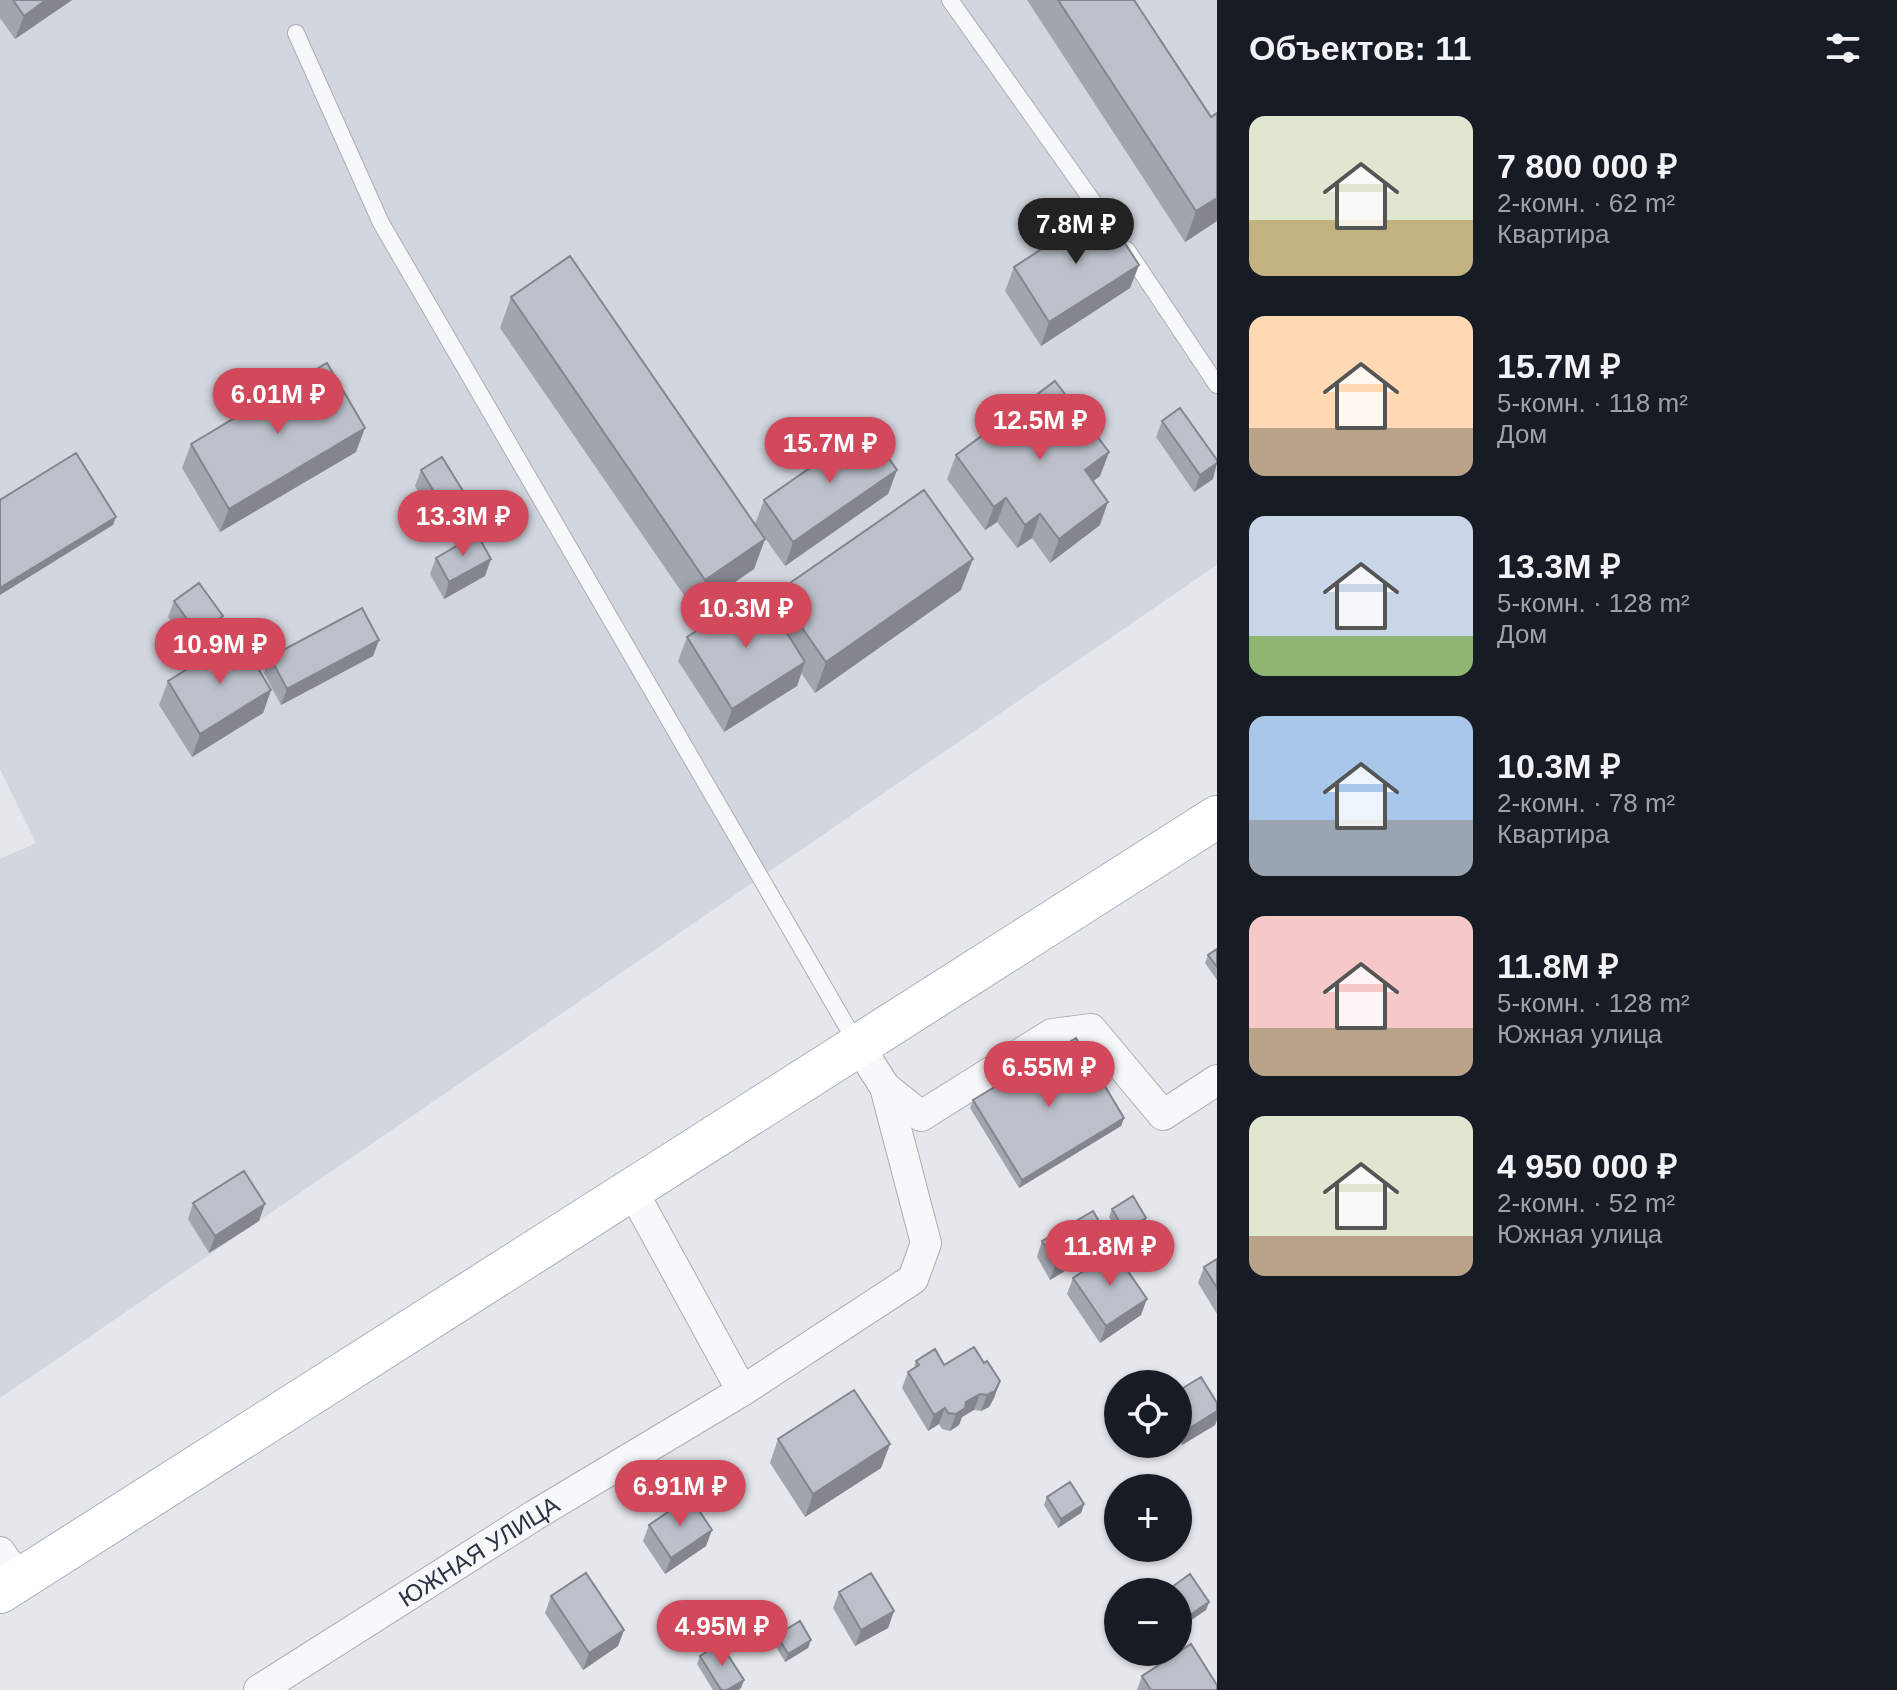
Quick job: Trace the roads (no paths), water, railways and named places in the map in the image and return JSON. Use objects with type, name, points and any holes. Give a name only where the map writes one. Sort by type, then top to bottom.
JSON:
[{"type":"main road","points":[[6,1574],[632,1190],[1217,817]]},
{"type":"street","points":[[858,1045],[885,1087],[921,1116],[1052,1034],[1091,1029],[1163,1115],[1217,1080]]},
{"type":"street","name":"ЮЖНАЯ УЛИЦА","points":[[259,1690],[535,1515],[742,1391],[913,1279],[926,1243],[885,1087]]},
{"type":"street","points":[[632,1190],[742,1391]]},
{"type":"lane","points":[[950,0],[1094,202],[1217,385]]},
{"type":"lane","points":[[296,33],[381,223],[858,1045]]}]
